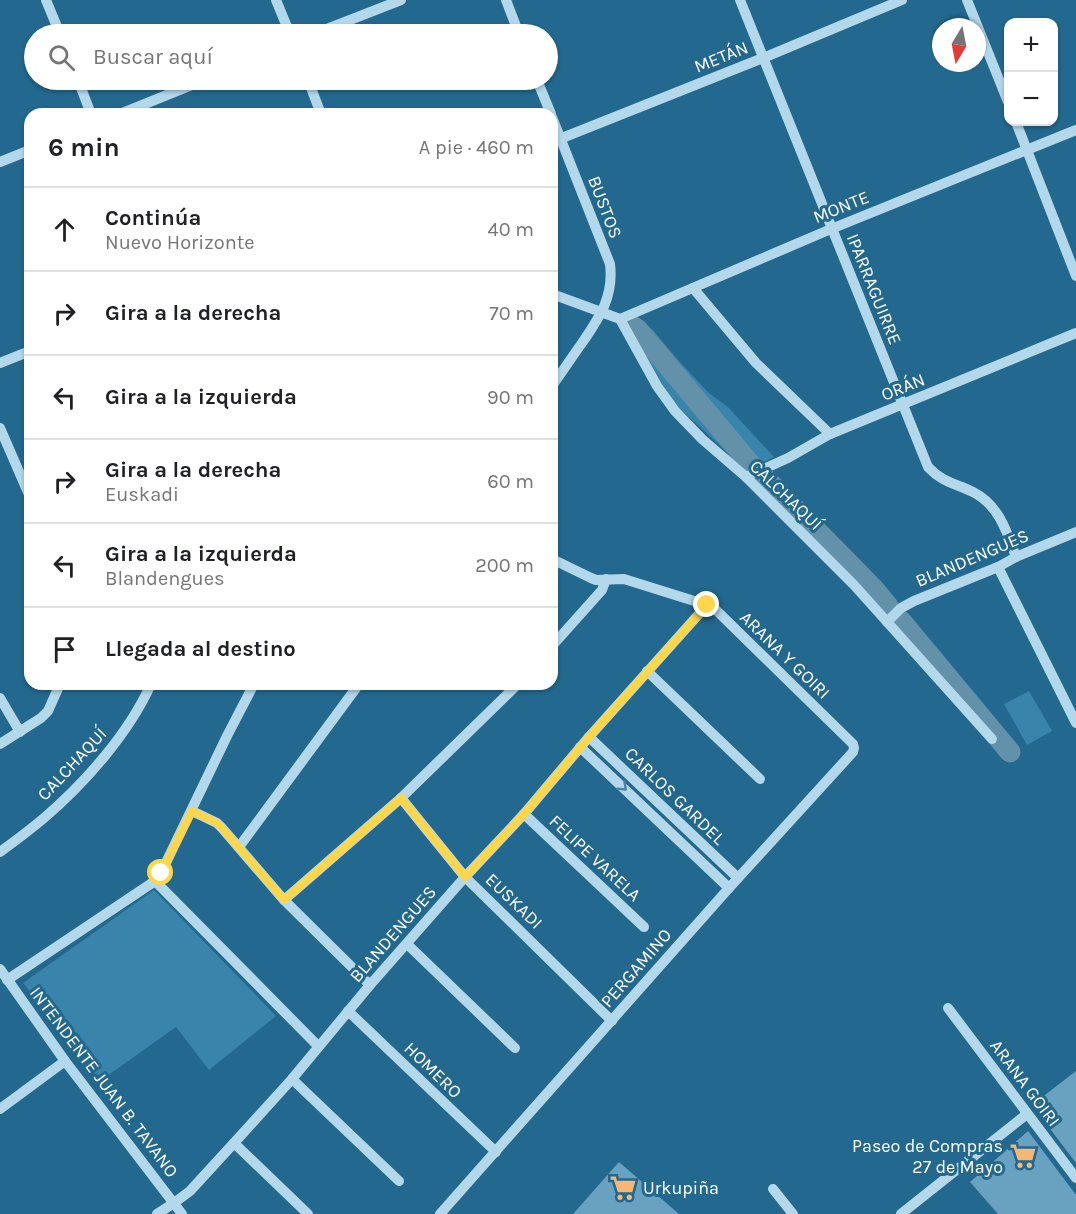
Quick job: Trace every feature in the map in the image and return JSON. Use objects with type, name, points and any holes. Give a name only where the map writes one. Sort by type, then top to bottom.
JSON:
[{"type":"street","points":[[46,0],[56,24]]},
{"type":"street","points":[[276,0],[286,24]]},
{"type":"street","points":[[340,24],[401,0]]},
{"type":"street","points":[[506,0],[515,24]]},
{"type":"street","name":"IPARRAGUIRRE","points":[[740,0],[928,467],[942,479],[974,492],[990,504],[1006,530],[1016,557]]},
{"type":"street","name":"METÁN","points":[[558,139],[902,0]]},
{"type":"street","points":[[967,0],[1004,92]]},
{"type":"street","points":[[82,90],[89,108]]},
{"type":"street","points":[[135,108],[179,90]]},
{"type":"street","points":[[312,90],[319,108]]},
{"type":"street","name":"BUSTOS","points":[[541,90],[548,108]]},
{"type":"street","points":[[1018,126],[1076,276]]},
{"type":"street","name":"MONTE","points":[[620,319],[831,229],[1076,130]]},
{"type":"street","name":"BUSTOS","points":[[558,145],[609,264],[611,277],[610,290],[602,312],[558,377]]},
{"type":"street","points":[[0,162],[24,152]]},
{"type":"street","points":[[693,288],[756,363],[831,434]]},
{"type":"street","points":[[558,296],[620,319]]},
{"type":"street","name":"CALCHAQUÍ","points":[[620,319],[669,403],[702,439],[746,477],[854,585],[992,739]]},
{"type":"street","name":"ORÁN","points":[[746,477],[788,458],[831,434],[1076,333]]},
{"type":"street","points":[[0,363],[24,353]]},
{"type":"street","points":[[0,428],[24,483]]},
{"type":"street","name":"BLANDENGUES","points":[[887,622],[901,608],[914,601],[1076,532]]},
{"type":"street","name":"ARANA Y GOIRI","points":[[558,562],[591,578],[624,579],[707,605],[716,610],[853,744]]},
{"type":"street","points":[[998,567],[1076,723]]},
{"type":"street","points":[[558,639],[602,590],[606,579]]},
{"type":"street","name":"BLANDENGUES","points":[[157,1214],[190,1191],[292,1079],[370,985],[707,605]]},
{"type":"street","points":[[647,671],[760,779]]},
{"type":"street","points":[[0,744],[41,718],[48,711],[57,690]]},
{"type":"street","name":"CALCHAQUÍ","points":[[0,852],[44,819],[74,790],[125,731],[148,690]]},
{"type":"street","points":[[7,980],[155,881],[251,690]]},
{"type":"street","points":[[239,847],[355,690]]},
{"type":"street","points":[[284,900],[401,798],[512,690]]},
{"type":"street","points":[[0,698],[20,732]]},
{"type":"street","name":"CARLOS GARDEL","points":[[589,737],[738,878]]},
{"type":"street","name":"PERGAMINO","points":[[440,1214],[729,888],[853,752],[853,744]]},
{"type":"street","name":"CARLOS GARDEL","points":[[580,747],[729,888]]},
{"type":"street","name":"EUSKADI","points":[[401,798],[465,877],[612,1021]]},
{"type":"street","points":[[192,811],[217,823],[284,900],[370,985]]},
{"type":"street","name":"FELIPE VARELA","points":[[524,814],[644,927]]},
{"type":"street","points":[[155,881],[318,1046]]},
{"type":"street","points":[[407,944],[515,1048]]},
{"type":"street","name":"INTENDENTE JUAN B. TAVANO","points":[[0,969],[65,1061],[182,1214]]},
{"type":"street","name":"ARANA GOIRI","points":[[948,1008],[1076,1178]]},
{"type":"street","name":"HOMERO","points":[[348,1011],[496,1152]]},
{"type":"street","points":[[0,1109],[65,1061]]},
{"type":"street","points":[[292,1079],[399,1181]]},
{"type":"street","points":[[901,1214],[1027,1114]]},
{"type":"street","points":[[234,1143],[308,1214]]},
{"type":"street","points":[[773,1189],[793,1214]]},
{"type":"shaded area","points":[[635,321],[652,329],[709,393],[728,407],[774,457],[749,469],[740,464],[677,406],[654,372],[631,329]]},
{"type":"shaded area","points":[[1029,691],[1052,731],[1027,745],[1004,704]]},
{"type":"shaded area","points":[[154,890],[276,1016],[209,1070],[176,1027],[100,1081],[23,983]]},
{"type":"building","points":[[1076,1071],[1076,1163],[1032,1105]]},
{"type":"building","name":"Paseo de Compras 27 de Mayo","points":[[1028,1131],[1076,1195],[1076,1214],[998,1214],[970,1182]]},
{"type":"building","name":"Urkupiña","points":[[619,1162],[679,1214],[573,1214]]},
{"type":"waterway","points":[[631,325],[638,330],[751,465]]},
{"type":"waterway","points":[[766,479],[888,606]]},
{"type":"waterway","points":[[901,621],[1010,752]]},
{"type":"place","name":"Paseo de Compras 27 de Mayo","points":[[1023,1156]]},
{"type":"place","name":"Urkupiña","points":[[623,1188]]},
{"type":"route","points":[[161,873],[192,811],[217,823],[284,900],[401,798],[465,877],[524,814],[589,737],[707,605]]}]
